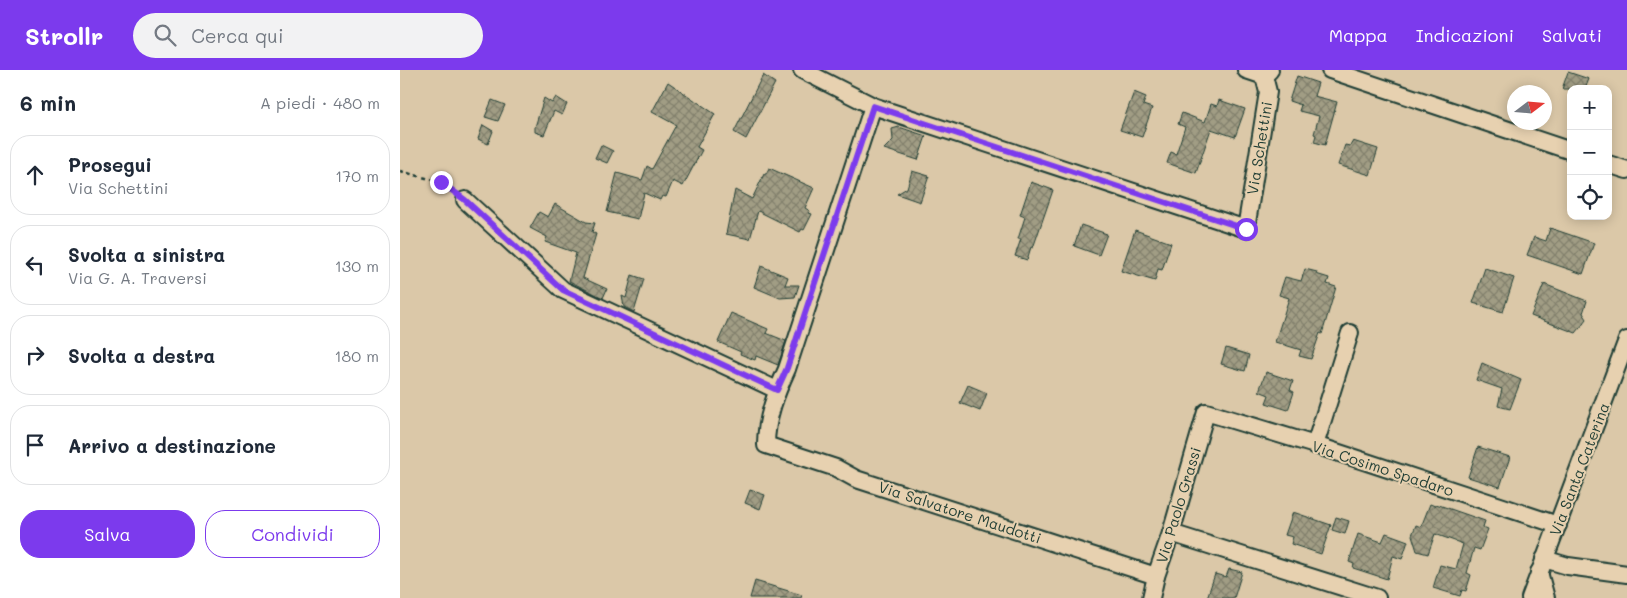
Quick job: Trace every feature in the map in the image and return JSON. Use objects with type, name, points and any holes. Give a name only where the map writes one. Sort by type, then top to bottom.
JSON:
[{"type":"street","name":"Via Schettini","points":[[802,70],[873,106],[1246,229],[1268,92],[1267,73]]},
{"type":"street","points":[[1246,70],[1267,73]]},
{"type":"street","points":[[1330,70],[1567,150]]},
{"type":"street","points":[[465,200],[563,290],[777,390],[787,368],[873,106]]},
{"type":"street","points":[[1612,165],[1627,170]]},
{"type":"street","points":[[1315,445],[1350,333]]},
{"type":"street","name":"Via Santa Caterina","points":[[1530,598],[1627,340]]},
{"type":"street","name":"Via Salvatore Maudotti","points":[[777,390],[766,427],[766,445],[836,468],[856,479],[1156,576]]},
{"type":"street","name":"Via Cosimo Spadaro","points":[[1206,412],[1315,445],[1558,526]]},
{"type":"street","name":"Via Paolo Grassi","points":[[1151,598],[1206,412]]},
{"type":"street","points":[[1171,533],[1377,598]]},
{"type":"street","points":[[1546,598],[1541,565],[1568,566],[1627,574]]},
{"type":"path","points":[[400,171],[441,182],[465,200]]},
{"type":"building","points":[[1568,72],[1589,79],[1587,85],[1567,85],[1567,89],[1562,89]]},
{"type":"building","points":[[763,75],[775,83],[746,139],[734,132]]},
{"type":"building","points":[[1297,76],[1318,83],[1314,96],[1337,102],[1325,145],[1314,142],[1316,135],[1314,134],[1319,116],[1299,111],[1301,105],[1289,101]]},
{"type":"building","points":[[668,82],[715,114],[697,147],[702,150],[683,186],[673,181],[666,197],[662,196],[660,200],[644,193],[638,219],[607,212],[617,173],[642,180],[647,166],[652,169],[676,125],[652,112]]},
{"type":"building","points":[[1134,92],[1146,97],[1143,105],[1152,108],[1142,137],[1120,130]]},
{"type":"building","points":[[556,97],[567,104],[562,115],[554,111],[544,135],[535,132],[544,98],[552,103]]},
{"type":"building","points":[[492,100],[505,105],[498,121],[485,117]]},
{"type":"building","points":[[1219,100],[1245,109],[1235,137],[1211,129],[1196,173],[1167,163],[1171,152],[1176,154],[1185,127],[1178,124],[1182,113],[1205,122],[1211,104],[1217,106]]},
{"type":"building","points":[[483,125],[493,131],[488,144],[478,139]]},
{"type":"building","points":[[899,127],[926,136],[918,160],[884,149],[893,140],[892,129]]},
{"type":"building","points":[[1353,141],[1378,149],[1370,175],[1338,165],[1345,145],[1350,146]]},
{"type":"building","points":[[601,145],[613,151],[607,163],[595,158]]},
{"type":"building","points":[[769,168],[814,188],[805,208],[812,214],[804,230],[802,229],[800,232],[758,211],[750,239],[726,234],[735,190],[752,199]]},
{"type":"building","points":[[912,171],[929,176],[920,202],[897,194],[907,188]]},
{"type":"building","points":[[1031,182],[1053,190],[1027,260],[1015,256],[1021,239],[1018,239],[1025,217],[1020,215]]},
{"type":"building","points":[[555,204],[586,222],[595,223],[592,232],[596,234],[583,278],[607,289],[603,298],[569,281],[576,253],[545,242],[547,237],[530,228],[539,212],[548,217]]},
{"type":"building","points":[[1081,225],[1107,234],[1099,255],[1074,246]]},
{"type":"building","points":[[1550,228],[1594,243],[1583,274],[1527,255],[1534,237],[1546,241]]},
{"type":"building","points":[[1135,230],[1171,243],[1162,270],[1158,269],[1155,281],[1121,271]]},
{"type":"building","points":[[761,266],[788,277],[785,285],[799,285],[795,297],[780,298],[754,287]]},
{"type":"building","points":[[1485,268],[1514,278],[1503,312],[1473,303]]},
{"type":"building","points":[[1305,269],[1329,278],[1327,284],[1336,287],[1322,334],[1320,333],[1311,359],[1299,356],[1301,350],[1275,342],[1289,298],[1279,295],[1285,277],[1301,281]]},
{"type":"building","points":[[632,275],[644,279],[634,312],[624,307],[622,296],[626,298]]},
{"type":"building","points":[[1544,284],[1587,301],[1583,313],[1587,319],[1576,333],[1531,316]]},
{"type":"building","points":[[731,313],[768,329],[766,333],[786,341],[778,365],[756,356],[755,360],[718,342]]},
{"type":"building","points":[[1226,348],[1249,355],[1245,371],[1221,364]]},
{"type":"building","points":[[1482,363],[1521,380],[1510,409],[1498,406],[1502,389],[1476,380]]},
{"type":"building","points":[[1266,372],[1293,381],[1290,390],[1294,392],[1288,410],[1266,403],[1269,395],[1259,391]]},
{"type":"building","points":[[968,385],[987,393],[980,411],[960,403]]},
{"type":"building","points":[[1478,447],[1510,457],[1500,487],[1468,477]]},
{"type":"building","points":[[750,490],[765,495],[760,509],[745,503]]},
{"type":"building","points":[[1430,504],[1435,506],[1436,504],[1485,521],[1483,527],[1488,529],[1480,550],[1474,548],[1467,573],[1471,575],[1466,591],[1462,590],[1460,596],[1433,588],[1440,565],[1456,569],[1463,544],[1435,534],[1428,554],[1417,551],[1412,535],[1416,525],[1421,527]]},
{"type":"building","points":[[1293,512],[1331,525],[1321,554],[1291,544],[1293,537],[1285,535]]},
{"type":"building","points":[[1336,517],[1349,521],[1345,534],[1332,530]]},
{"type":"building","points":[[1386,533],[1408,541],[1402,559],[1393,556],[1387,579],[1353,568],[1354,564],[1349,562],[1358,534],[1382,542]]},
{"type":"building","points":[[1229,569],[1242,572],[1234,598],[1207,598],[1215,574],[1226,577]]},
{"type":"building","points":[[755,581],[802,595],[801,598],[750,598]]},
{"type":"route","points":[[441,182],[465,200],[563,290],[777,390],[787,368],[873,106],[1246,229]]}]
